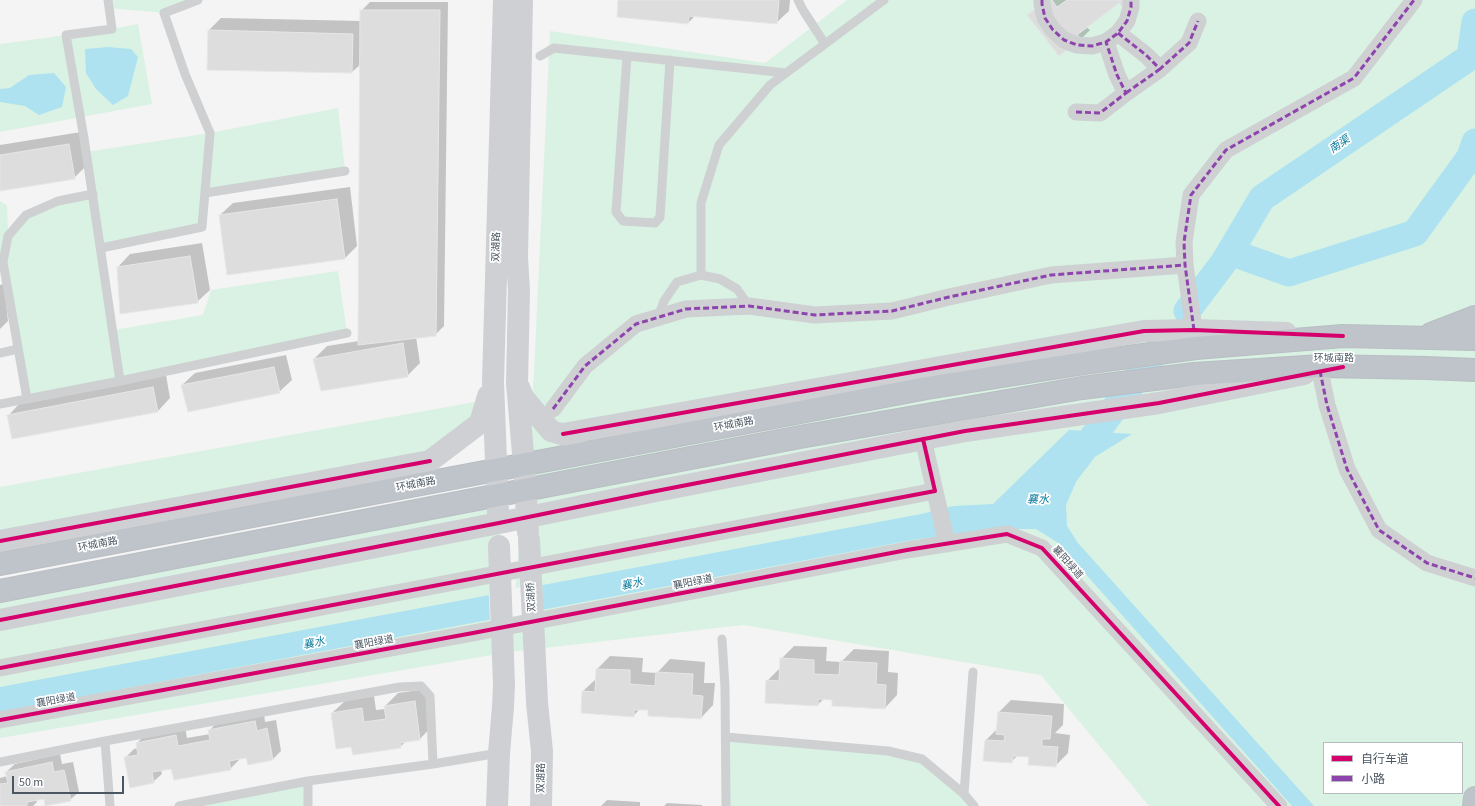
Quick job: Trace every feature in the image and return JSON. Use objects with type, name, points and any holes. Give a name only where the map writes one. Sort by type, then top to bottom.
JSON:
[{"type":"highway","points":[[1423,337],[1475,316]]},
{"type":"highway","name":"环城南路","points":[[0,564],[927,388],[1091,362],[1195,339],[1343,336],[1475,339]]},
{"type":"highway","name":"环城南路","points":[[0,590],[800,437],[1082,388],[1194,374],[1321,366],[1475,370]]},
{"type":"highway","points":[[1427,368],[1475,379]]},
{"type":"highway","points":[[1474,806],[1475,798]]},
{"type":"street","name":"双湖路","points":[[497,495],[493,382],[504,0]]},
{"type":"street","name":"双湖路","points":[[522,0],[517,250],[517,383],[526,490]]},
{"type":"street","points":[[1042,0],[1045,18],[1053,30],[1064,40],[1077,45],[1092,46],[1112,37],[1127,21],[1131,7],[1131,0]]},
{"type":"street","points":[[563,434],[1144,330],[1195,339],[1185,264],[1184,242],[1191,195],[1226,150],[1354,78],[1414,0]]},
{"type":"street","points":[[1076,112],[1100,113],[1160,69],[1189,43],[1198,21]]},
{"type":"street","points":[[1112,37],[1146,55],[1160,69]]},
{"type":"street","points":[[1112,37],[1117,75],[1126,93]]},
{"type":"street","points":[[552,409],[585,366],[636,324],[686,309],[749,306],[815,316],[892,311],[1051,275],[1185,264]]},
{"type":"street","points":[[0,620],[965,431],[1159,403],[1344,367]]},
{"type":"street","points":[[1320,371],[1326,405],[1347,469],[1379,530],[1427,562],[1475,578]]},
{"type":"street","points":[[393,490],[480,423],[493,382]]},
{"type":"street","points":[[517,383],[523,397],[551,430],[608,449]]},
{"type":"street","points":[[923,439],[947,543]]},
{"type":"street","points":[[0,541],[430,461]]},
{"type":"street","name":"双湖桥","points":[[526,490],[537,703],[542,751]]},
{"type":"street","points":[[0,668],[936,494]]},
{"type":"street","points":[[497,495],[504,685],[497,806]]},
{"type":"street","name":"襄阳绿道","points":[[0,720],[467,635],[900,551],[1007,534],[1042,548],[1279,806]]},
{"type":"street","name":"双湖路","points":[[541,806],[542,751]]},
{"type":"lane","points":[[108,0],[112,29],[66,35],[93,194],[120,381]]},
{"type":"lane","points":[[100,248],[202,227],[210,133],[185,74],[164,13],[198,0]]},
{"type":"lane","points":[[798,0],[825,44]]},
{"type":"lane","points":[[701,275],[701,203],[719,145],[770,84],[884,0]]},
{"type":"lane","points":[[540,56],[554,48],[786,73]]},
{"type":"lane","points":[[627,56],[616,212],[622,221],[655,223],[660,217],[670,60]]},
{"type":"lane","points":[[205,193],[345,171]]},
{"type":"lane","points":[[27,399],[1,262],[8,236],[26,215],[58,201],[93,194]]},
{"type":"lane","points":[[658,317],[664,301],[676,282],[701,275],[720,279],[738,289],[749,306]]},
{"type":"lane","points":[[0,404],[120,381],[348,333]]},
{"type":"lane","points":[[0,353],[18,350]]},
{"type":"lane","points":[[722,639],[725,687],[726,806]]},
{"type":"lane","points":[[964,794],[973,672]]},
{"type":"lane","points":[[0,762],[104,741],[400,687],[421,686],[430,696],[433,764]]},
{"type":"lane","points":[[726,737],[888,751],[922,759],[964,794],[974,806]]},
{"type":"lane","points":[[104,741],[110,806]]},
{"type":"lane","points":[[179,806],[308,781],[433,764],[499,753]]},
{"type":"lane","points":[[308,781],[308,806]]},
{"type":"green space","points":[[108,0],[198,0],[164,13],[109,8]]},
{"type":"green space","points":[[847,0],[1475,0],[1475,806],[1149,806],[1041,675],[743,625],[510,652],[0,738],[0,591],[497,495],[510,649],[534,373],[550,31],[765,63]]},
{"type":"green space","points":[[138,24],[152,104],[0,132],[0,44],[112,29]]},
{"type":"green space","points":[[338,108],[345,171],[205,193],[202,227],[101,248],[113,330],[203,315],[211,290],[338,271],[347,333],[27,399],[0,263],[0,201],[7,205],[8,235],[26,215],[93,194],[86,152],[210,133]]},
{"type":"green space","points":[[486,400],[480,423],[393,490],[0,564],[0,487]]},
{"type":"green space","points":[[726,737],[922,759],[974,806],[726,806]]},
{"type":"green space","points":[[308,781],[308,806],[178,806]]},
{"type":"water","points":[[108,47],[131,49],[138,57],[128,96],[113,105],[96,89],[86,73],[85,49]]},
{"type":"water","points":[[54,73],[66,87],[62,107],[39,115],[25,106],[0,102],[0,89],[10,88],[29,75]]},
{"type":"water","name":"襄水","points":[[1069,430],[1132,434],[1093,458],[1076,482],[1066,505],[1067,526],[1078,543],[1314,806],[1292,806],[1058,543],[1036,529],[995,529],[956,537],[918,539],[0,712],[0,687],[921,514],[953,506],[993,504]]},
{"type":"pier","points":[[542,583],[543,611],[490,621],[489,593]]},
{"type":"building","points":[[618,0],[779,0],[777,24],[689,16],[688,24],[617,17]]},
{"type":"building","points":[[1048,0],[1052,0],[1057,7],[1067,0],[1133,0],[1123,8],[1119,3],[1077,35],[1082,39],[1059,56],[1027,15]]},
{"type":"building","points":[[360,10],[440,10],[436,336],[358,345]]},
{"type":"building","points":[[208,30],[353,34],[352,73],[207,70]]},
{"type":"building","points":[[69,144],[75,179],[0,191],[0,155]]},
{"type":"building","points":[[337,199],[345,259],[227,275],[219,215]]},
{"type":"building","points":[[190,256],[198,303],[120,314],[117,267]]},
{"type":"building","points":[[403,343],[408,377],[321,391],[313,359]]},
{"type":"building","points":[[274,367],[280,393],[188,412],[181,385]]},
{"type":"building","points":[[153,387],[158,412],[12,439],[7,415]]},
{"type":"building","points":[[780,658],[814,660],[814,674],[839,675],[840,661],[877,663],[876,684],[886,685],[885,709],[832,706],[832,700],[818,699],[818,706],[765,703],[766,680],[779,681]]},
{"type":"building","points":[[596,669],[630,670],[630,684],[655,686],[656,672],[693,674],[692,695],[703,696],[701,719],[648,716],[648,710],[634,710],[634,717],[581,713],[582,691],[595,692]]},
{"type":"building","points":[[415,701],[420,740],[400,743],[401,748],[353,755],[351,747],[336,749],[331,713],[362,708],[364,722],[386,719],[384,706]]},
{"type":"building","points":[[998,712],[1052,716],[1050,739],[1042,739],[1042,746],[1058,747],[1056,767],[1028,765],[1029,757],[1013,756],[1012,763],[983,761],[985,740],[1004,741],[1005,735],[996,734]]},
{"type":"building","points":[[255,721],[257,731],[267,728],[273,760],[248,765],[246,758],[229,761],[231,770],[174,780],[171,769],[152,772],[154,783],[130,788],[124,757],[138,755],[136,743],[176,735],[178,746],[210,740],[208,730]]},
{"type":"building","points":[[52,762],[54,772],[64,770],[71,801],[45,806],[44,799],[27,802],[27,806],[0,806],[0,784],[8,783],[5,772]]},
{"type":"waterway","name":"南渠","points":[[1187,311],[1224,262],[1262,198],[1470,57],[1475,22]]},
{"type":"waterway","name":"南渠","points":[[1230,252],[1289,273],[1415,233],[1470,157],[1475,142]]},
{"type":"waterway","name":"襄水","points":[[1075,461],[1168,336]]},
{"type":"marked path","points":[[1042,0],[1045,18],[1053,30],[1064,40],[1077,45],[1092,46],[1106,42],[1118,33],[1127,21],[1131,7],[1131,0]]},
{"type":"marked path","points":[[1194,330],[1185,265],[1184,242],[1191,195],[1226,150],[1354,78],[1414,0]]},
{"type":"marked path","points":[[1118,33],[1146,55],[1160,69],[1189,43],[1198,21]]},
{"type":"marked path","points":[[1076,112],[1100,113],[1126,93],[1117,75],[1106,42]]},
{"type":"marked path","points":[[1126,93],[1160,69]]},
{"type":"marked path","points":[[553,409],[585,366],[636,324],[686,309],[749,306],[815,315],[892,311],[1051,275],[1185,265]]},
{"type":"marked path","points":[[1320,371],[1327,405],[1347,469],[1379,530],[1427,563],[1475,578]]},
{"type":"cycle path","points":[[563,434],[1144,331],[1194,330],[1343,336]]},
{"type":"cycle path","points":[[0,620],[965,431],[1159,403],[1343,367]]},
{"type":"cycle path","points":[[0,668],[935,491],[923,439]]},
{"type":"cycle path","points":[[0,541],[430,461]]},
{"type":"cycle path","points":[[0,720],[473,633],[907,550],[1007,534],[1042,548],[1279,806]]}]
